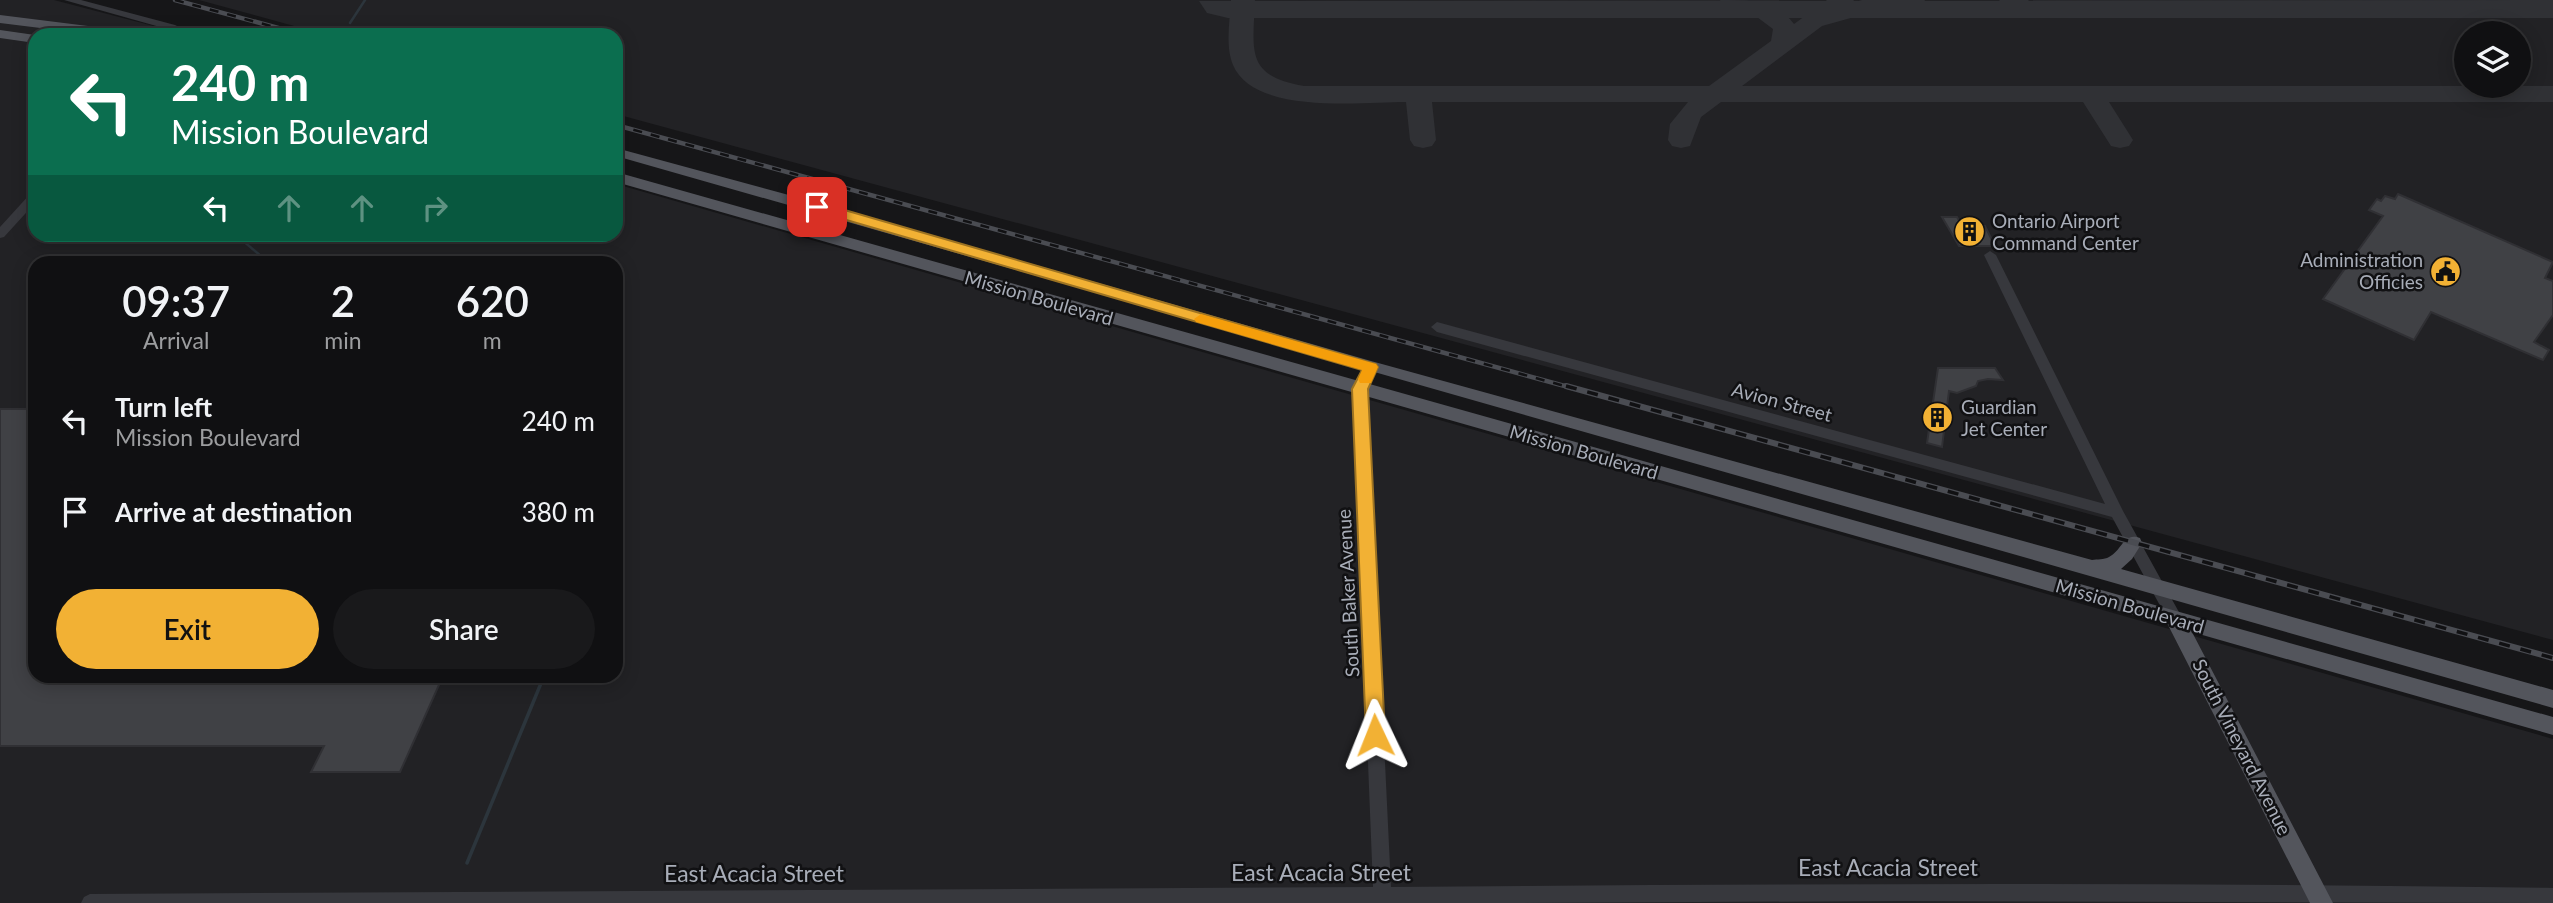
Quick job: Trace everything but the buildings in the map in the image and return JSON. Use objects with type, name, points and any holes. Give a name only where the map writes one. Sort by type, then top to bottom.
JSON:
[{"type":"main road","points":[[0,19],[72,28]]},
{"type":"main road","points":[[0,34],[28,37]]},
{"type":"main road","name":"Mission Boulevard","points":[[623,154],[2553,699]]},
{"type":"main road","name":"Mission Boulevard","points":[[623,179],[2553,726]]},
{"type":"main road","points":[[2088,566],[2112,566],[2125,556],[2133,543]]},
{"type":"main road","name":"South Vineyard Avenue","points":[[2175,619],[2320,898]]},
{"type":"street","points":[[69,0],[174,28]]},
{"type":"street","points":[[0,234],[28,204]]},
{"type":"street","name":"South Vineyard Avenue","points":[[1990,255],[2117,513],[2175,619]]},
{"type":"street","name":"Avion Street","points":[[1437,327],[2117,513]]},
{"type":"street","name":"South Baker Avenue","points":[[1371,367],[1360,389],[1383,900]]},
{"type":"street","name":"East Acacia Street","points":[[90,903],[1383,900],[1904,892],[2320,898],[2553,897]]},
{"type":"shaded area","points":[[0,0],[54,0],[161,28],[28,28],[28,242],[623,242],[623,186],[2553,739],[2553,903],[0,903]]},
{"type":"shaded area","points":[[199,0],[2553,0],[2553,640],[623,116],[623,28],[301,28]]},
{"type":"waterway","points":[[350,23],[365,0]]},
{"type":"waterway","points":[[244,242],[261,256]]},
{"type":"waterway","points":[[467,863],[541,683]]},
{"type":"taxiway","points":[[1243,0],[1242,38],[1246,66],[1253,76],[1264,84],[1304,94],[1418,94]]},
{"type":"taxiway","points":[[1783,44],[1842,0]]},
{"type":"taxiway","points":[[2011,0],[2017,1]]},
{"type":"taxiway","points":[[1731,1],[1754,6],[1775,17],[1785,29],[1783,44]]},
{"type":"taxiway","points":[[1822,19],[1863,7],[1914,1]]},
{"type":"taxiway","points":[[2482,1],[2553,6]]},
{"type":"taxiway","points":[[1715,94],[1783,44]]},
{"type":"taxiway","points":[[1418,94],[1715,94]]},
{"type":"taxiway","points":[[1418,94],[1423,140]]},
{"type":"taxiway","points":[[1681,140],[1683,124],[1691,112],[1715,94]]},
{"type":"taxiway","points":[[1715,94],[2091,94]]},
{"type":"taxiway","points":[[2091,94],[2553,94]]},
{"type":"taxiway","points":[[2091,94],[2120,140]]},
{"type":"runway","points":[[1228,1],[2553,1]]},
{"type":"railway","points":[[175,0],[278,28]]},
{"type":"railway","points":[[623,127],[1572,388]]},
{"type":"railway","points":[[1566,386],[2553,658]]},
{"type":"slow traffic","points":[[1201,319],[1371,367],[1365,379]]},
{"type":"place","name":"Ontario Airport Command Center","points":[[1969,232]]},
{"type":"place","name":"Administration Officies","points":[[2446,271]]},
{"type":"place","name":"Guardian Jet Center","points":[[1938,418]]},
{"type":"route","points":[[817,207],[1371,367],[1360,389],[1375,735]]}]
